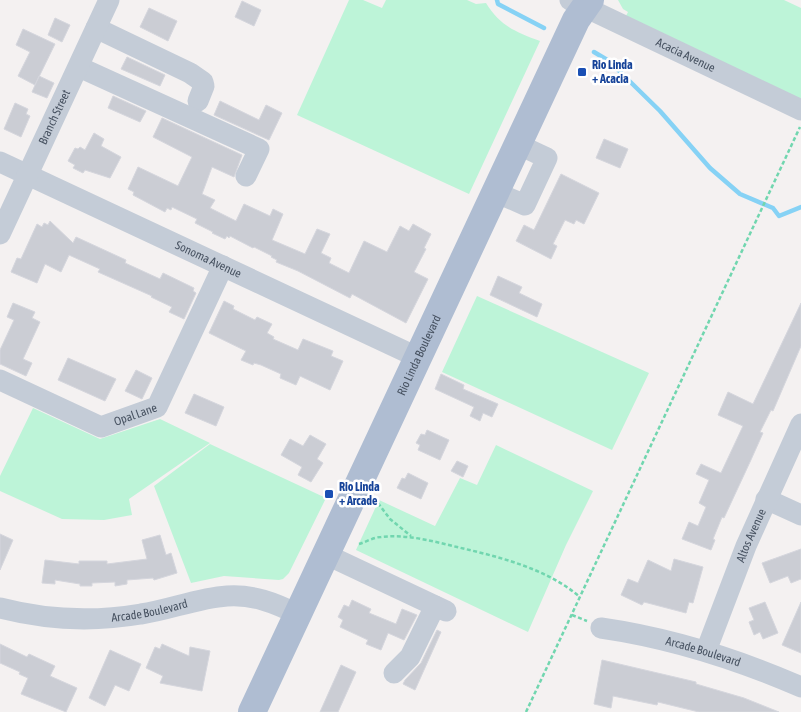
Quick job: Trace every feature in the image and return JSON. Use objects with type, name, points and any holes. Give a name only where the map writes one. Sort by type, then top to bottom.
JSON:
[{"type":"main road","name":"Rio Linda Boulevard","points":[[252,712],[576,20],[581,2]]},
{"type":"street","name":"Branch Street","points":[[0,234],[109,0]]},
{"type":"street","name":"Acacia Avenue","points":[[581,2],[800,119]]},
{"type":"street","points":[[96,28],[190,73],[203,82],[204,86],[198,102]]},
{"type":"street","points":[[78,67],[259,149],[246,176]]},
{"type":"street","name":"Sonoma Avenue","points":[[0,162],[417,357]]},
{"type":"street","name":"Opal Lane","points":[[0,380],[101,428],[157,407],[223,266]]},
{"type":"street","name":"Altos Avenue","points":[[706,651],[739,563],[801,424]]},
{"type":"street","points":[[766,499],[801,515]]},
{"type":"street","points":[[325,554],[440,608],[410,657],[394,673]]},
{"type":"street","name":"Arcade Boulevard","points":[[0,608],[50,618],[111,618],[142,614],[227,596],[255,598],[278,605],[297,614]]},
{"type":"street","name":"Arcade Boulevard","points":[[601,628],[656,638],[706,651],[768,672],[801,687]]},
{"type":"path","points":[[526,712],[771,188],[800,119]]},
{"type":"path","points":[[378,503],[390,519],[412,536]]},
{"type":"path","points":[[359,544],[379,537],[412,536],[499,557],[566,585],[580,597]]},
{"type":"green space","points":[[349,0],[363,0],[382,8],[386,0],[467,0],[476,4],[486,3],[503,23],[540,41],[469,194],[297,115]]},
{"type":"green space","points":[[618,0],[784,0],[801,8],[801,100],[626,16],[628,12],[623,9]]},
{"type":"green space","points":[[477,296],[649,373],[612,450],[442,372]]},
{"type":"green space","points":[[33,408],[100,439],[160,419],[210,443],[129,499],[132,515],[104,520],[62,519],[0,491],[0,476]]},
{"type":"green space","points":[[210,444],[326,498],[289,573],[283,579],[224,576],[191,583],[154,486]]},
{"type":"green space","points":[[496,445],[593,491],[566,545],[528,632],[356,550],[379,500],[435,526],[460,478],[477,485]]},
{"type":"building","points":[[242,1],[261,10],[254,26],[235,17]]},
{"type":"building","points":[[149,8],[177,21],[168,41],[140,27]]},
{"type":"building","points":[[55,18],[70,25],[62,42],[48,35]]},
{"type":"building","points":[[23,29],[55,44],[35,85],[18,76],[30,52],[16,45]]},
{"type":"building","points":[[127,57],[165,75],[160,86],[121,69]]},
{"type":"building","points":[[39,76],[54,83],[47,98],[32,92]]},
{"type":"building","points":[[113,96],[146,111],[140,122],[108,108]]},
{"type":"building","points":[[220,101],[259,120],[266,105],[282,113],[269,140],[214,115]]},
{"type":"building","points":[[15,103],[28,109],[26,114],[30,116],[21,137],[4,129]]},
{"type":"building","points":[[162,118],[242,155],[234,177],[212,167],[202,194],[215,200],[210,208],[236,221],[244,204],[270,216],[273,209],[283,214],[272,240],[305,254],[317,229],[330,234],[321,253],[331,258],[329,263],[349,273],[364,241],[387,252],[400,226],[409,231],[413,224],[431,234],[424,248],[426,249],[414,272],[428,279],[406,323],[352,294],[350,298],[298,271],[276,262],[277,260],[272,256],[254,247],[230,236],[229,238],[227,236],[225,239],[212,233],[195,223],[197,219],[172,207],[171,210],[167,208],[165,212],[133,195],[134,192],[128,189],[138,167],[178,186],[192,157],[153,137]]},
{"type":"building","points":[[94,133],[104,139],[101,146],[121,157],[110,178],[85,170],[83,173],[73,168],[75,165],[68,161],[75,148],[78,149],[80,147],[85,150]]},
{"type":"building","points":[[604,139],[628,149],[620,168],[596,158]]},
{"type":"building","points":[[561,174],[599,193],[584,224],[576,220],[574,224],[565,220],[553,244],[557,246],[551,259],[516,241],[524,225],[534,230]]},
{"type":"building","points":[[50,221],[73,243],[76,237],[126,260],[125,263],[160,279],[163,273],[194,288],[193,291],[196,293],[184,319],[169,312],[172,307],[98,272],[100,269],[69,255],[61,272],[45,264],[37,283],[11,272],[17,258],[21,259],[37,224],[42,227],[44,223],[48,225]]},
{"type":"building","points":[[498,276],[522,287],[519,293],[542,304],[537,317],[490,295]]},
{"type":"building","points":[[224,301],[234,306],[233,309],[255,320],[257,317],[272,324],[267,333],[274,337],[273,339],[298,350],[303,339],[333,351],[331,356],[343,361],[330,390],[300,376],[296,385],[280,378],[281,374],[261,365],[254,363],[253,365],[241,360],[246,351],[209,333]]},
{"type":"building","points":[[13,303],[35,312],[32,318],[40,322],[23,359],[32,363],[26,376],[0,364],[0,350],[14,320],[7,317]]},
{"type":"building","points":[[801,303],[801,346],[773,411],[771,410],[760,432],[763,433],[750,462],[724,518],[722,517],[713,539],[715,540],[711,550],[682,539],[689,522],[698,526],[706,507],[699,503],[709,480],[696,474],[701,464],[721,473],[743,426],[718,415],[728,392],[753,404]]},
{"type":"building","points":[[68,358],[116,379],[105,401],[58,380]]},
{"type":"building","points":[[136,370],[152,378],[142,399],[125,391]]},
{"type":"building","points":[[441,374],[464,385],[463,389],[498,404],[492,417],[483,413],[480,421],[470,416],[474,407],[435,389]]},
{"type":"building","points":[[194,394],[224,407],[216,426],[185,413]]},
{"type":"building","points":[[427,430],[449,440],[440,460],[418,450],[420,445],[416,443],[421,434],[425,435]]},
{"type":"building","points":[[310,435],[326,444],[317,459],[323,463],[311,482],[298,475],[302,467],[281,455],[290,439],[303,446]]},
{"type":"building","points":[[457,461],[468,466],[463,477],[451,471]]},
{"type":"building","points":[[408,473],[428,483],[421,499],[397,488],[402,478],[405,479]]},
{"type":"building","points":[[0,534],[13,540],[0,570]]},
{"type":"building","points":[[160,535],[166,555],[171,553],[177,573],[154,580],[153,578],[127,580],[127,584],[115,586],[115,582],[92,583],[92,586],[80,586],[80,584],[55,580],[55,584],[42,583],[45,560],[79,564],[79,561],[107,561],[107,564],[147,559],[142,540]]},
{"type":"building","points":[[801,549],[801,579],[791,583],[788,576],[770,583],[762,563]]},
{"type":"building","points":[[674,559],[703,567],[693,603],[689,602],[686,613],[644,602],[642,605],[621,595],[628,579],[638,583],[648,560],[671,571]]},
{"type":"building","points":[[352,600],[371,609],[369,613],[396,624],[402,609],[417,615],[404,640],[388,633],[381,650],[366,644],[368,640],[340,627],[343,620],[338,617],[344,605],[349,607]]},
{"type":"building","points":[[765,602],[778,633],[763,639],[760,632],[754,635],[749,622],[754,620],[749,608]]},
{"type":"building","points":[[801,602],[801,653],[782,645]]},
{"type":"building","points":[[437,630],[441,632],[415,690],[403,684],[421,663]]},
{"type":"building","points":[[0,644],[27,657],[29,654],[55,666],[50,676],[77,688],[66,712],[21,694],[28,678],[19,674],[20,672],[0,663]]},
{"type":"building","points":[[162,644],[189,656],[190,647],[210,651],[202,691],[160,683],[163,676],[146,668],[155,647],[160,649]]},
{"type":"building","points":[[110,650],[141,664],[129,691],[115,685],[105,706],[89,698]]},
{"type":"building","points":[[602,660],[696,682],[696,684],[744,698],[779,712],[699,712],[658,702],[657,705],[613,696],[611,708],[594,704]]},
{"type":"building","points":[[341,665],[356,672],[338,712],[320,712]]},
{"type":"waterway","points":[[497,0],[498,4],[544,28]]},
{"type":"waterway","points":[[594,52],[609,61],[660,111],[710,168],[740,194],[773,208],[779,216],[801,207]]},
{"type":"place","name":"Rio Linda + Acacia","points":[[582,72]]},
{"type":"place","name":"Rio Linda + Arcade","points":[[329,494]]}]
